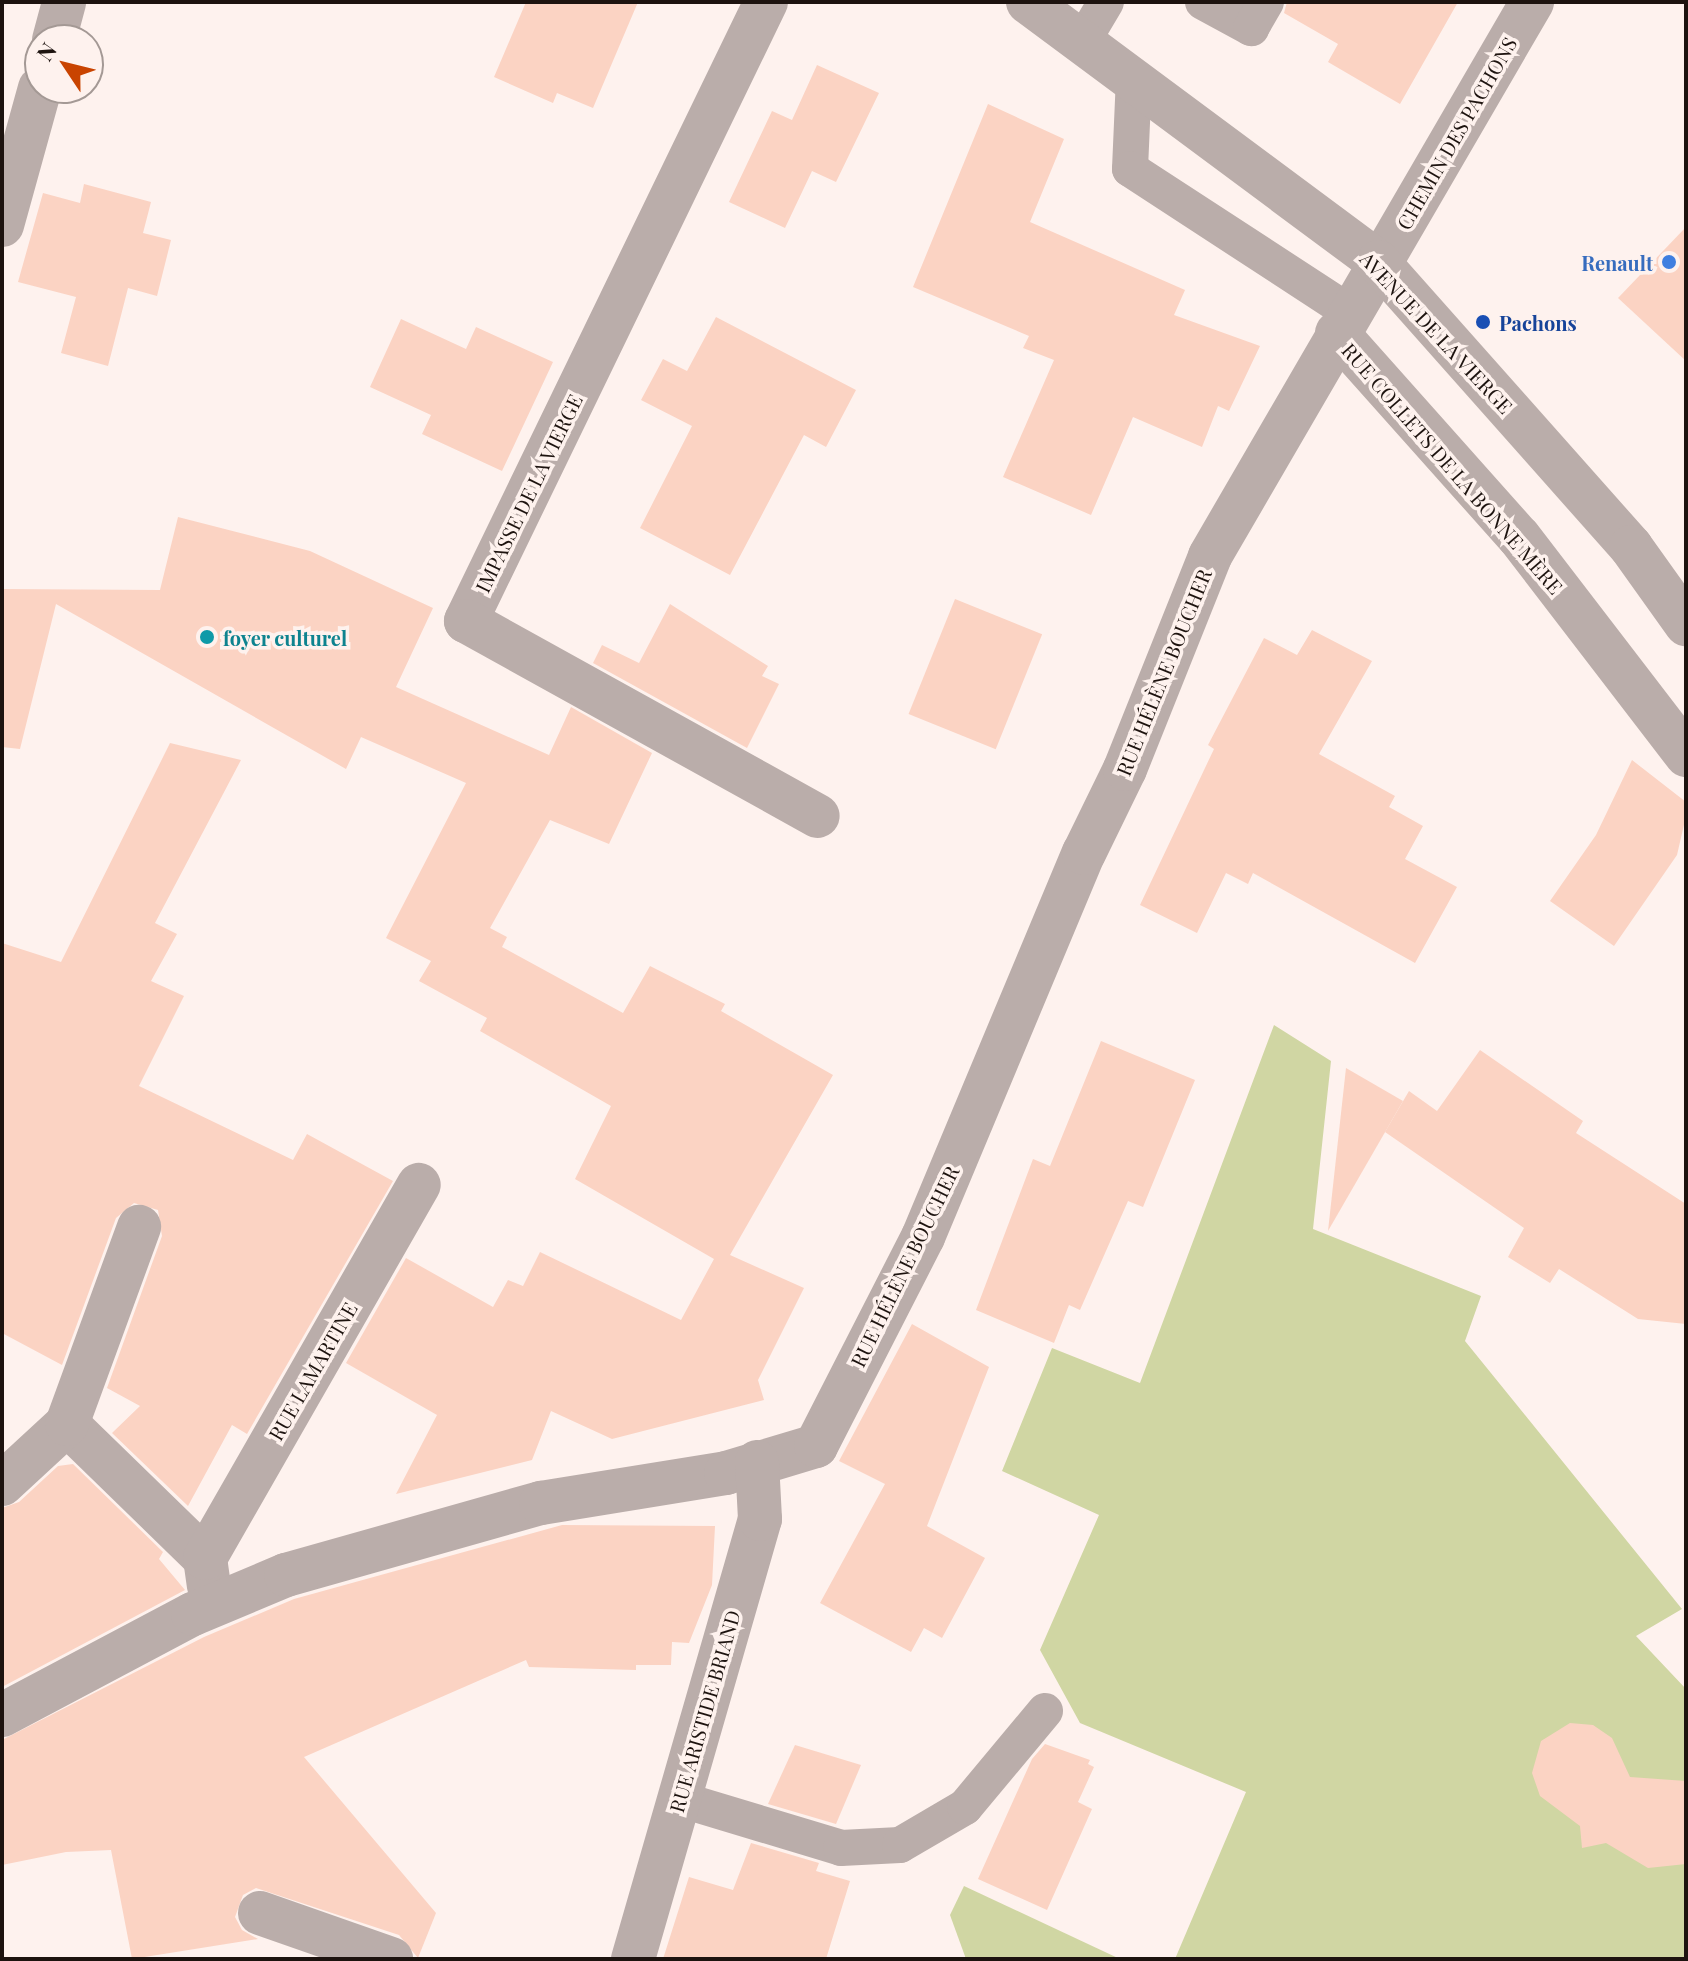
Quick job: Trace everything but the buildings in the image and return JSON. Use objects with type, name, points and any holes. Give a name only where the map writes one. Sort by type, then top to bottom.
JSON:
[{"type":"street","points":[[58,24],[64,2]]},
{"type":"street","name":"IMPASSE DE LA VIERGE","points":[[766,2],[466,621],[818,816]]},
{"type":"street","name":"AVENUE DE LA VIERGE","points":[[1028,2],[1084,39],[1378,262],[1631,547],[1686,624]]},
{"type":"street","name":"CHEMIN DES PACHONS","points":[[1378,262],[1421,199],[1532,2]]},
{"type":"street","points":[[2,225],[36,104]]},
{"type":"street","name":"RUE HÉLÈNE BOUCHER","points":[[2,1715],[212,1606],[286,1575],[541,1503],[726,1473],[816,1446],[923,1237],[1084,853],[1125,769],[1210,556],[1378,262]]},
{"type":"street","name":"RUE COLLETS DE LA BONNE MÈRE","points":[[1343,323],[1519,537],[1686,755]]},
{"type":"street","name":"RUE LAMARTINE","points":[[205,1558],[419,1185]]},
{"type":"street","points":[[2,1484],[67,1424],[139,1227]]},
{"type":"street","points":[[67,1424],[205,1558],[212,1606]]},
{"type":"street","name":"RUE ARISTIDE BRIAND","points":[[633,1959],[760,1519],[757,1462]]},
{"type":"street","points":[[260,1913],[391,1959]]},
{"type":"lane","points":[[1084,39],[1106,2]]},
{"type":"lane","points":[[1203,2],[1251,28],[1266,2]]},
{"type":"lane","points":[[1134,77],[1130,169],[1343,323]]},
{"type":"lane","points":[[679,1799],[841,1848],[900,1845],[965,1807],[1045,1711]]},
{"type":"green space","points":[[1274,1025],[1331,1061],[1313,1229],[1481,1296],[1465,1341],[1682,1609],[1636,1636],[1686,1689],[1686,1959],[1175,1959],[1246,1792],[1080,1723],[1040,1650],[1099,1515],[1002,1471],[1052,1348],[1140,1383]]},
{"type":"green space","points":[[964,1886],[1120,1959],[966,1959],[950,1915]]},
{"type":"place","name":"Renault","points":[[1669,262]]},
{"type":"place","name":"Pachons","points":[[1483,322]]},
{"type":"place","name":"foyer culturel","points":[[207,637]]}]
